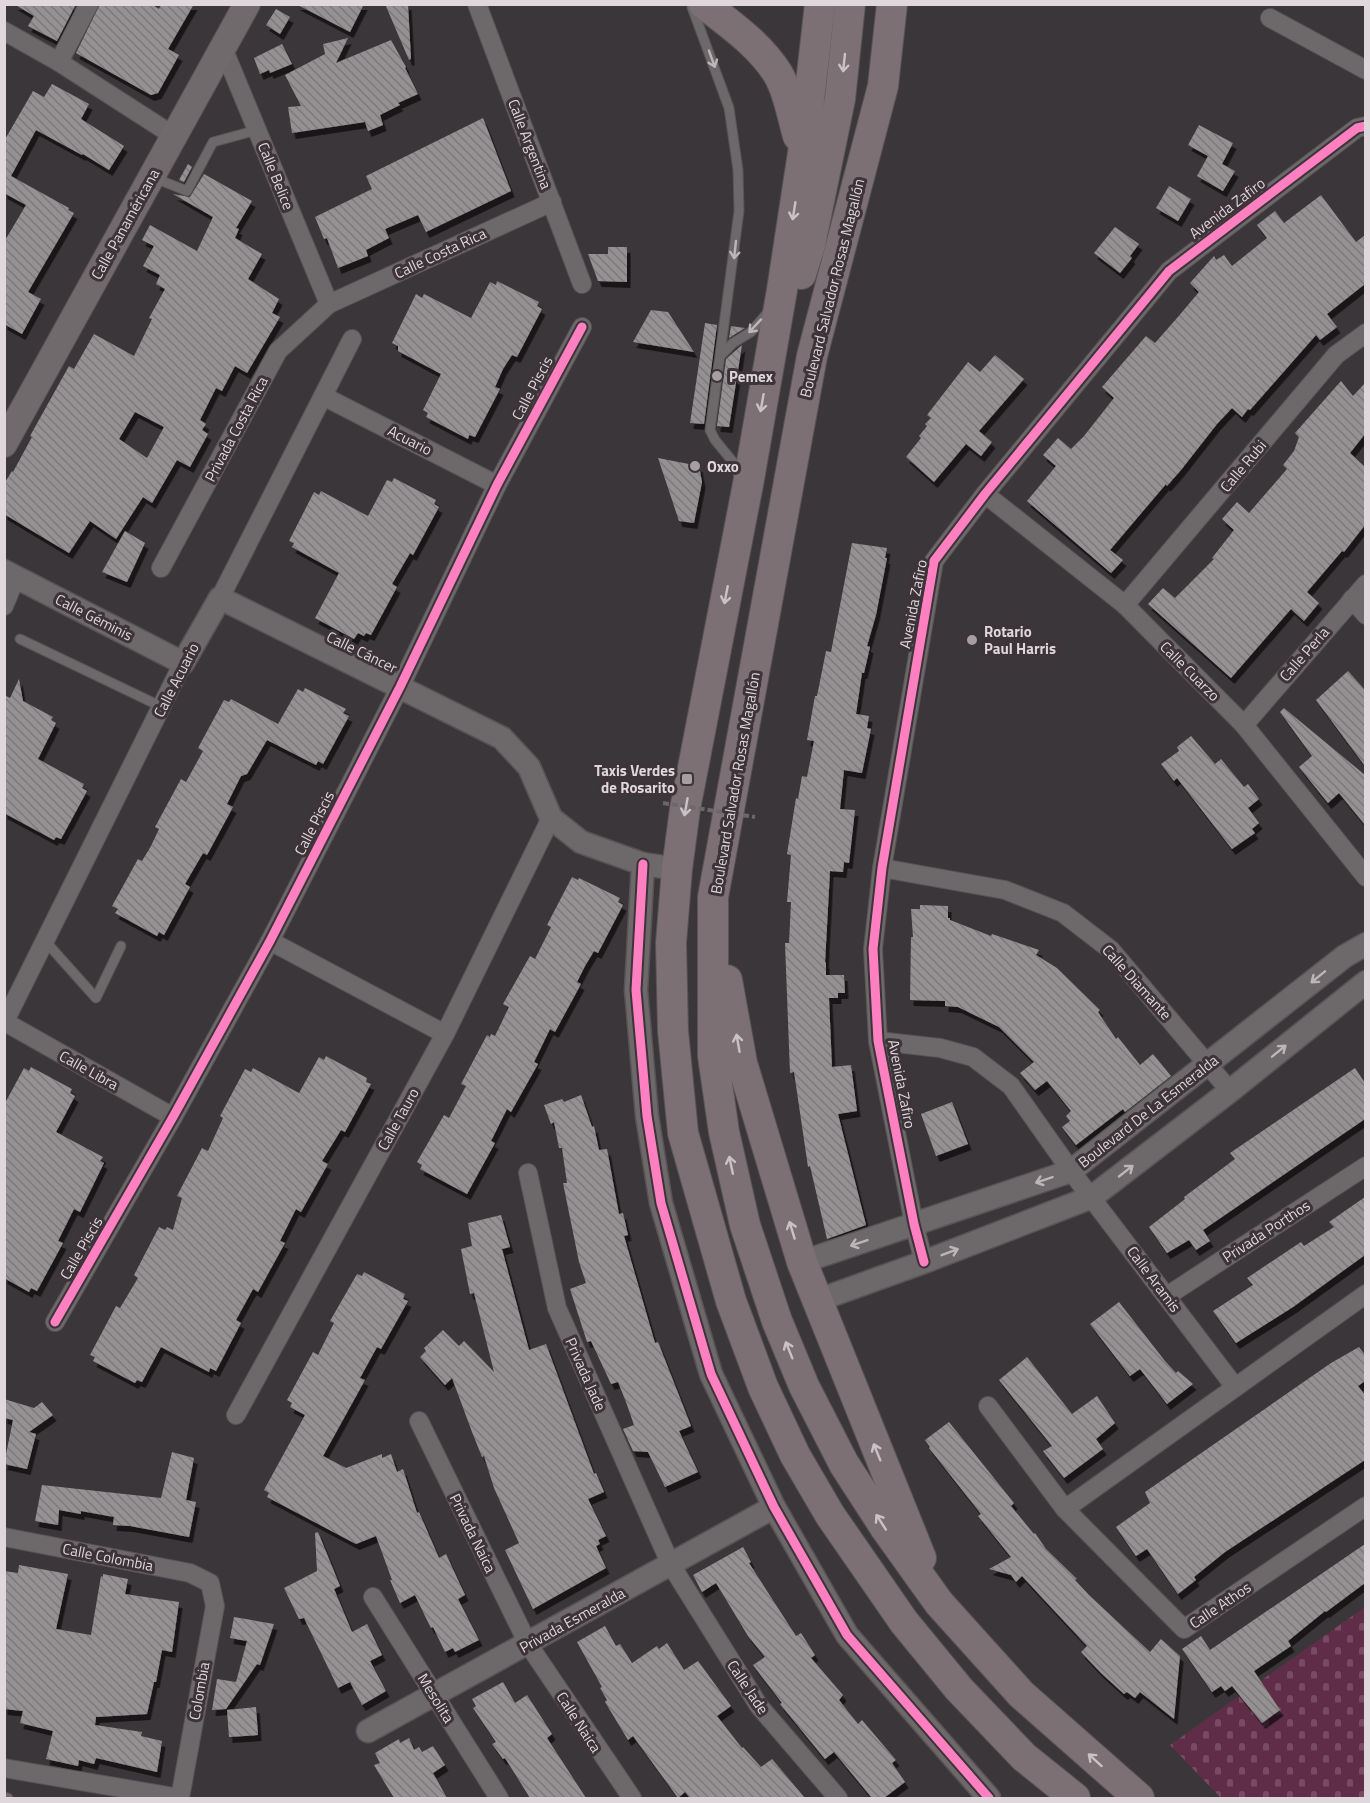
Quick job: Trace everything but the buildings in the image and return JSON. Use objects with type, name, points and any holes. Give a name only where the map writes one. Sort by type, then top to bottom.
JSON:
[{"type":"highway","points":[[704,4],[749,41],[778,75],[789,101],[803,153]]},
{"type":"highway","points":[[820,4],[803,153],[782,290],[744,505],[685,808],[677,869],[671,943],[673,1031],[684,1133],[731,1301],[763,1387],[795,1455],[830,1515],[904,1622],[959,1689],[1024,1757],[1074,1798]]},
{"type":"highway","points":[[812,356],[818,250],[840,99],[850,4]]},
{"type":"highway","points":[[770,356],[792,301],[818,250],[859,103],[871,27],[872,4]]},
{"type":"highway","name":"Boulevard Salvador Rosas Magallón","points":[[892,4],[883,86],[812,356],[713,897],[713,1056],[724,1132],[745,1225],[777,1321],[804,1386],[844,1464],[886,1529],[939,1603],[1021,1694],[1139,1798]]},
{"type":"highway","points":[[883,86],[910,4]]},
{"type":"highway","points":[[713,897],[742,1063],[802,1262],[939,1603]]},
{"type":"main road","name":"Calle Panaméricana","points":[[4,444],[247,4]]},
{"type":"street","points":[[59,62],[89,4]]},
{"type":"street","name":"Calle Argentina","points":[[477,4],[582,284]]},
{"type":"street","points":[[1270,18],[1365,70]]},
{"type":"street","points":[[4,31],[59,62],[174,136]]},
{"type":"street","name":"Calle Belice","points":[[223,48],[329,304]]},
{"type":"street","name":"Avenida Zafiro","points":[[924,1262],[914,1224],[878,1041],[873,949],[882,868],[934,561],[985,494],[1169,271],[1357,128],[1365,126]]},
{"type":"street","name":"Calle Costa Rica","points":[[329,304],[552,202]]},
{"type":"street","name":"Privada Costa Rica","points":[[161,568],[278,351],[329,304]]},
{"type":"street","name":"Calle Piscis","points":[[55,1322],[173,1117],[270,941],[400,687],[497,485],[582,327]]},
{"type":"street","name":"Calle Rubi","points":[[1125,605],[1336,355],[1365,333]]},
{"type":"street","name":"Calle Acuario","points":[[5,1023],[12,991],[46,942],[183,663],[220,598],[352,339]]},
{"type":"street","name":"Acuario","points":[[323,396],[497,485]]},
{"type":"street","name":"Calle Cuarzo","points":[[985,494],[1125,605],[1244,725],[1365,877]]},
{"type":"street","points":[[4,606],[10,574]]},
{"type":"street","name":"Calle Géminis","points":[[10,574],[183,663]]},
{"type":"street","name":"Calle Perla","points":[[1244,725],[1365,584]]},
{"type":"street","name":"Calle Cáncer","points":[[220,598],[502,738],[529,767],[551,818]]},
{"type":"street","points":[[1352,599],[1365,615]]},
{"type":"street","points":[[551,818],[581,842],[643,864],[677,869]]},
{"type":"street","name":"Calle Tauro","points":[[236,1415],[445,1034],[551,818]]},
{"type":"street","points":[[643,864],[636,990],[647,1116],[661,1203],[711,1374],[774,1507],[847,1635],[989,1798]]},
{"type":"street","name":"Calle Diamante","points":[[882,868],[1005,890],[1063,913],[1111,950],[1230,1091]]},
{"type":"street","points":[[270,941],[445,1034]]},
{"type":"street","name":"Boulevard De La Esmeralda","points":[[802,1262],[1071,1171],[1345,956],[1365,944]]},
{"type":"street","points":[[816,1301],[1092,1197],[1230,1091],[1365,982]]},
{"type":"street","name":"Calle Libra","points":[[5,1023],[173,1117]]},
{"type":"street","name":"Calle Aramis","points":[[878,1041],[940,1048],[973,1057],[1011,1086],[1071,1171],[1235,1388]]},
{"type":"street","name":"Privada Porthos","points":[[1167,1296],[1365,1166]]},
{"type":"street","name":"Privada Jade","points":[[528,1173],[557,1308],[671,1565]]},
{"type":"street","points":[[1065,1509],[1365,1294]]},
{"type":"street","name":"Calle Athos","points":[[988,1406],[1065,1509],[1184,1629],[1365,1506]]},
{"type":"street","name":"Privada Naica","points":[[419,1421],[528,1644]]},
{"type":"street","name":"Privada Esmeralda","points":[[368,1731],[774,1507]]},
{"type":"street","name":"Calle Colombia","points":[[4,1537],[190,1574],[210,1583]]},
{"type":"street","name":"Calle Jade","points":[[671,1565],[759,1706],[838,1798]]},
{"type":"street","name":"Colombia","points":[[4,1768],[134,1794],[180,1798],[214,1606],[210,1583]]},
{"type":"street","name":"Mesolita","points":[[373,1596],[499,1798]]},
{"type":"street","name":"Calle Naica","points":[[528,1644],[632,1798]]},
{"type":"lane","points":[[692,4],[729,108],[738,170],[739,211],[710,430],[733,462],[740,478],[744,505]]},
{"type":"lane","points":[[152,177],[187,191],[213,142],[257,130]]},
{"type":"lane","points":[[721,356],[733,343],[751,332],[774,304],[782,290]]},
{"type":"lane","points":[[20,639],[162,707]]},
{"type":"lane","points":[[46,942],[96,998],[121,946]]},
{"type":"path","points":[[663,803],[755,817]]},
{"type":"green space","points":[[1365,1607],[1365,1798],[1221,1798],[1170,1745]]},
{"type":"cycle path","points":[[924,1262],[914,1224],[878,1041],[873,949],[882,868],[934,561],[985,494],[1169,271],[1357,128],[1366,126]]},
{"type":"cycle path","points":[[55,1322],[173,1117],[270,941],[400,687],[497,485],[582,327]]},
{"type":"cycle path","points":[[643,864],[636,990],[647,1116],[661,1203],[711,1374],[774,1507],[847,1635],[989,1798]]},
{"type":"place","name":"Pemex","points":[[717,376]]},
{"type":"place","name":"Oxxo","points":[[695,466]]},
{"type":"place","name":"Rotario Paul Harris","points":[[972,640]]},
{"type":"place","name":"Taxis Verdes de Rosarito","points":[[687,779]]}]
